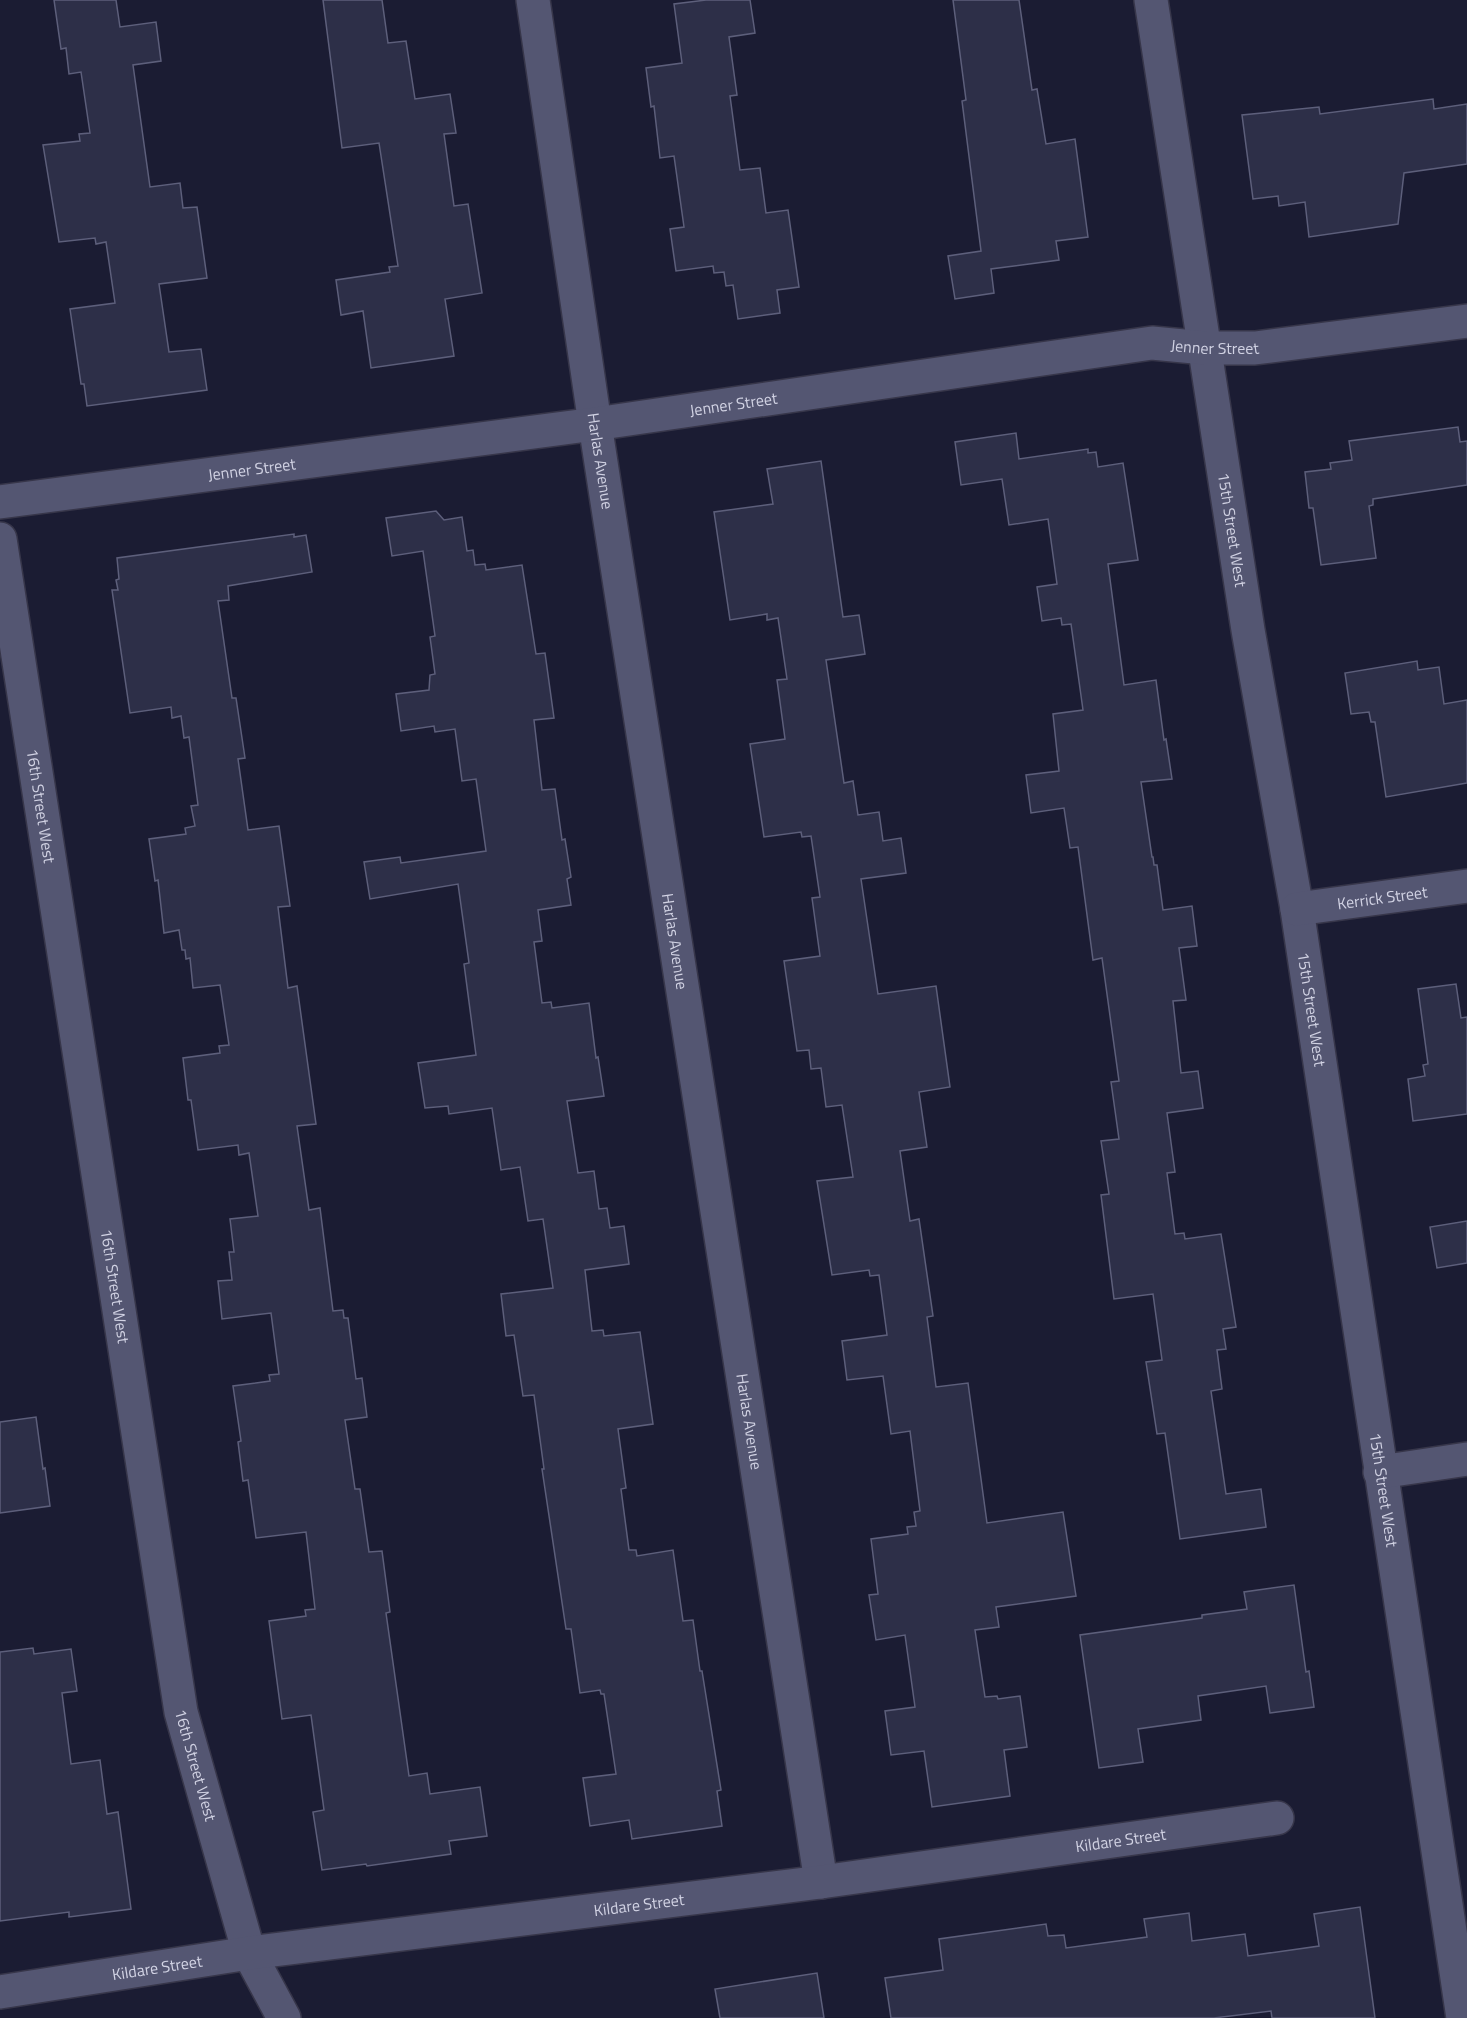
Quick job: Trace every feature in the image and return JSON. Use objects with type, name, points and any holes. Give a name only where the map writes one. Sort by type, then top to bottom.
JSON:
[{"type":"street","name":"Harlas Avenue","points":[[533,0],[595,424],[821,1882]]},
{"type":"street","name":"15th Street West","points":[[1151,0],[1248,630],[1297,909],[1463,2018]]},
{"type":"street","name":"Jenner Street","points":[[0,502],[595,424],[1152,343],[1204,348],[1255,348],[1467,321]]},
{"type":"street","name":"16th Street West","points":[[0,539],[181,1712],[249,1953],[284,2018]]},
{"type":"street","name":"Kerrick Street","points":[[1297,909],[1467,886]]},
{"type":"street","points":[[1380,1472],[1467,1459]]},
{"type":"street","name":"Kildare Street","points":[[0,1992],[249,1953],[821,1882],[1277,1818]]},
{"type":"building","points":[[54,0],[116,0],[120,27],[156,22],[161,61],[133,65],[150,187],[180,183],[183,208],[197,207],[207,278],[159,284],[169,352],[201,349],[207,390],[87,406],[84,384],[81,384],[70,309],[115,303],[106,242],[96,244],[95,238],[59,242],[43,145],[80,141],[79,134],[90,133],[81,72],[69,74],[66,48],[61,49]]},
{"type":"building","points":[[323,0],[382,0],[388,43],[406,41],[415,99],[450,94],[456,133],[444,134],[454,206],[468,204],[482,293],[445,299],[454,356],[371,368],[363,311],[341,315],[336,280],[390,272],[389,267],[398,266],[379,143],[342,148]]},
{"type":"building","points":[[706,0],[750,0],[755,33],[729,37],[737,95],[730,96],[740,170],[760,168],[766,213],[788,210],[799,287],[777,290],[780,313],[738,319],[733,285],[726,286],[724,272],[714,273],[713,266],[676,271],[670,229],[684,227],[674,156],[660,158],[654,106],[651,107],[646,68],[682,63],[674,4]]},
{"type":"building","points":[[953,0],[1019,0],[1032,90],[1037,89],[1046,144],[1075,139],[1088,237],[1056,241],[1059,260],[991,269],[994,293],[955,299],[948,256],[981,251],[962,101],[966,100]]},
{"type":"building","points":[[1433,99],[1434,109],[1467,104],[1467,164],[1404,173],[1398,224],[1309,237],[1305,202],[1279,206],[1278,196],[1253,199],[1242,115],[1319,107],[1320,114]]},
{"type":"building","points":[[1458,427],[1460,442],[1467,441],[1467,485],[1373,499],[1373,505],[1369,506],[1376,558],[1321,565],[1313,508],[1309,508],[1305,472],[1331,469],[1330,463],[1352,460],[1349,441]]},
{"type":"building","points":[[1016,433],[1019,459],[1088,449],[1088,453],[1096,452],[1098,467],[1123,463],[1138,560],[1108,564],[1124,685],[1156,680],[1172,779],[1141,782],[1152,857],[1154,865],[1157,865],[1163,910],[1192,906],[1197,946],[1179,948],[1186,1000],[1173,1001],[1181,1073],[1198,1071],[1203,1108],[1167,1113],[1175,1172],[1167,1173],[1175,1234],[1184,1233],[1185,1239],[1221,1234],[1236,1327],[1223,1329],[1226,1349],[1217,1350],[1222,1389],[1211,1391],[1226,1494],[1261,1489],[1266,1527],[1180,1539],[1165,1433],[1157,1434],[1146,1362],[1162,1360],[1153,1294],[1114,1299],[1101,1195],[1109,1194],[1101,1141],[1119,1139],[1111,1082],[1119,1081],[1102,958],[1093,960],[1078,847],[1070,848],[1064,808],[1031,813],[1026,775],[1059,771],[1053,714],[1083,710],[1071,624],[1062,625],[1061,618],[1042,621],[1037,587],[1057,584],[1048,519],[1009,525],[1002,479],[961,485],[955,442]]},
{"type":"building","points":[[821,461],[843,617],[859,615],[865,654],[826,660],[844,783],[853,781],[858,815],[879,812],[883,841],[901,838],[906,873],[861,879],[878,994],[936,986],[950,1087],[919,1092],[927,1147],[900,1151],[910,1221],[919,1219],[933,1316],[927,1317],[936,1387],[968,1383],[987,1523],[1063,1512],[1076,1596],[996,1607],[999,1627],[975,1630],[985,1697],[997,1696],[998,1699],[1020,1696],[1027,1747],[1004,1750],[1010,1796],[932,1807],[924,1751],[891,1755],[885,1711],[915,1707],[905,1635],[876,1640],[869,1595],[878,1594],[871,1539],[908,1534],[907,1527],[916,1526],[914,1512],[920,1511],[910,1431],[891,1434],[883,1376],[847,1380],[842,1341],[887,1335],[879,1275],[870,1276],[869,1270],[832,1275],[817,1181],[853,1177],[842,1105],[826,1107],[821,1068],[811,1069],[809,1050],[797,1051],[784,961],[820,956],[812,898],[820,897],[811,836],[802,837],[801,832],[764,837],[750,744],[785,739],[777,680],[787,679],[778,618],[767,620],[767,614],[730,620],[714,512],[773,504],[767,469]]},
{"type":"building","points":[[436,511],[444,520],[462,517],[467,551],[473,550],[475,565],[485,564],[486,570],[522,565],[536,654],[545,653],[554,718],[534,720],[542,790],[555,789],[562,840],[565,839],[571,877],[567,879],[571,905],[538,910],[542,941],[534,942],[542,1003],[551,1002],[552,1008],[589,1003],[596,1058],[598,1057],[604,1096],[567,1101],[578,1173],[594,1171],[599,1209],[607,1208],[610,1228],[624,1226],[629,1264],[585,1270],[592,1331],[603,1330],[604,1336],[640,1332],[653,1424],[618,1429],[626,1488],[621,1489],[629,1550],[636,1550],[637,1556],[673,1550],[683,1621],[693,1620],[721,1790],[717,1791],[722,1826],[632,1839],[629,1820],[590,1826],[583,1778],[616,1774],[604,1694],[601,1694],[600,1690],[580,1693],[571,1629],[566,1629],[542,1469],[544,1469],[534,1395],[523,1396],[514,1335],[506,1336],[501,1294],[553,1288],[543,1219],[528,1221],[520,1167],[501,1170],[492,1108],[449,1114],[448,1106],[425,1108],[418,1063],[476,1055],[464,964],[469,963],[458,884],[370,899],[364,862],[400,857],[401,863],[486,851],[476,779],[462,781],[455,729],[435,732],[434,726],[401,731],[396,694],[429,690],[430,675],[435,674],[430,637],[435,636],[423,551],[392,556],[386,518]]},
{"type":"building","points":[[294,534],[294,537],[306,535],[312,572],[228,586],[229,600],[218,601],[232,698],[236,698],[245,758],[238,759],[248,830],[279,826],[290,906],[278,907],[288,988],[297,986],[316,1124],[297,1126],[309,1210],[320,1208],[333,1311],[343,1310],[344,1318],[348,1318],[356,1379],[362,1378],[367,1417],[345,1420],[355,1489],[360,1489],[369,1552],[382,1551],[390,1612],[386,1613],[409,1776],[427,1773],[430,1794],[480,1787],[487,1836],[449,1841],[451,1854],[322,1870],[313,1812],[324,1810],[311,1715],[282,1719],[269,1621],[306,1616],[305,1610],[315,1609],[306,1532],[256,1538],[248,1480],[243,1481],[238,1442],[241,1441],[233,1386],[270,1381],[269,1375],[279,1374],[271,1313],[222,1319],[218,1281],[232,1280],[229,1252],[234,1252],[230,1219],[258,1216],[249,1153],[239,1155],[238,1145],[198,1150],[191,1100],[188,1100],[183,1058],[220,1053],[219,1046],[229,1045],[220,985],[193,988],[190,958],[186,959],[185,950],[182,950],[179,930],[164,933],[158,880],[155,881],[149,839],[186,834],[185,828],[195,826],[191,806],[198,805],[189,737],[184,738],[181,716],[172,718],[171,707],[130,713],[112,590],[118,590],[117,558]]},
{"type":"building","points":[[1417,661],[1418,670],[1439,667],[1444,704],[1467,700],[1467,783],[1386,797],[1375,722],[1371,722],[1369,712],[1351,714],[1345,673]]},
{"type":"building","points":[[1456,984],[1461,1018],[1467,1017],[1467,1114],[1413,1121],[1408,1079],[1425,1076],[1423,1065],[1428,1064],[1418,989]]},
{"type":"building","points":[[1467,1221],[1467,1263],[1437,1268],[1430,1227]]},
{"type":"building","points":[[36,1417],[50,1506],[0,1513],[0,1422]]},
{"type":"building","points":[[1294,1585],[1306,1672],[1309,1671],[1314,1707],[1270,1713],[1266,1686],[1198,1696],[1201,1720],[1138,1729],[1143,1762],[1099,1768],[1080,1635],[1202,1618],[1202,1615],[1247,1609],[1244,1592]]},
{"type":"building","points":[[33,1648],[34,1654],[71,1649],[77,1691],[62,1693],[71,1764],[100,1760],[107,1814],[118,1812],[131,1909],[69,1917],[69,1912],[0,1921],[0,1652]]},
{"type":"building","points":[[1360,1907],[1375,2018],[1272,2018],[1271,2011],[1214,2018],[891,2018],[885,1978],[943,1970],[939,1939],[1046,1924],[1048,1936],[1064,1935],[1066,1948],[1147,1937],[1144,1919],[1189,1913],[1192,1941],[1245,1934],[1248,1956],[1319,1946],[1314,1914]]},
{"type":"building","points":[[817,1973],[824,2018],[720,2018],[715,1989]]}]
